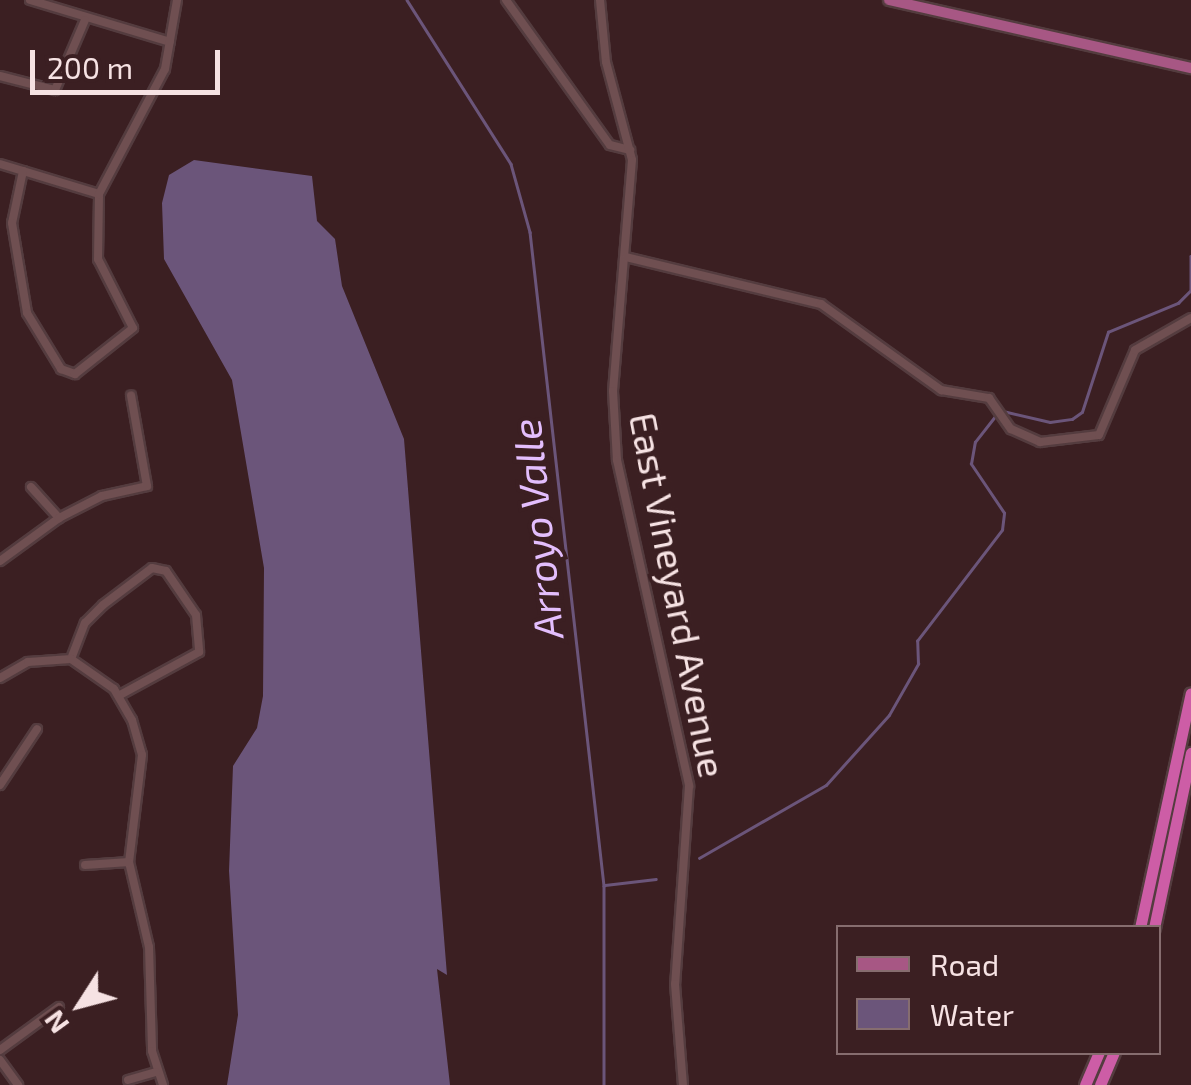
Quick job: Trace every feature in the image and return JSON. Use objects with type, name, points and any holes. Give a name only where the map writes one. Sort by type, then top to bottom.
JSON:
[{"type":"highway","points":[[1141,925],[1191,692]]},
{"type":"highway","points":[[1155,925],[1191,753]]},
{"type":"highway","points":[[1085,1085],[1098,1055]]},
{"type":"highway","points":[[1100,1085],[1113,1055]]},
{"type":"main road","points":[[888,0],[1191,68]]},
{"type":"street","points":[[24,171],[12,223],[19,279],[32,325],[67,373],[80,371],[132,328],[98,258],[99,194],[165,69],[177,0]]},
{"type":"street","points":[[506,0],[610,144],[630,150]]},
{"type":"street","name":"East Vineyard Avenue","points":[[600,0],[606,62],[630,150],[626,257],[613,391],[617,460],[690,786],[675,984],[683,1085]]},
{"type":"street","points":[[34,1],[85,20],[170,42]]},
{"type":"street","points":[[0,76],[54,90],[85,20]]},
{"type":"street","points":[[0,164],[99,194]]},
{"type":"street","points":[[626,257],[821,304],[941,390],[989,398],[1011,429],[1040,442],[1100,435],[1134,350],[1191,318]]},
{"type":"street","points":[[0,561],[59,518],[102,496],[147,486],[131,396]]},
{"type":"street","points":[[31,487],[59,518]]},
{"type":"street","points":[[71,659],[85,623],[103,605],[152,568],[166,571],[196,615],[199,652],[120,696]]},
{"type":"street","points":[[0,678],[28,662],[71,659],[120,696],[142,755],[129,862],[149,947],[156,1072],[164,1085]]},
{"type":"street","points":[[1,783],[37,729]]},
{"type":"street","points":[[85,865],[129,862]]},
{"type":"street","points":[[0,1050],[59,1007]]},
{"type":"street","points":[[0,1060],[18,1085]]},
{"type":"street","points":[[128,1080],[156,1072]]},
{"type":"water","points":[[194,160],[312,176],[317,221],[335,239],[342,286],[404,439],[447,975],[437,969],[450,1085],[227,1085],[238,1015],[229,871],[233,766],[257,728],[263,696],[264,568],[232,380],[164,259],[162,203],[169,175]]},
{"type":"waterway","name":"Arroyo Valle","points":[[407,0],[511,164],[530,232],[604,886],[604,1085]]},
{"type":"waterway","points":[[1191,256],[1191,289]]},
{"type":"waterway","points":[[1003,411],[1050,422],[1072,419],[1082,412],[1108,332],[1178,303],[1191,290]]},
{"type":"waterway","points":[[699,858],[826,785],[889,715],[918,664],[917,641],[1002,530],[1004,513],[971,464],[975,442],[996,415]]},
{"type":"waterway","points":[[605,885],[656,879]]}]
